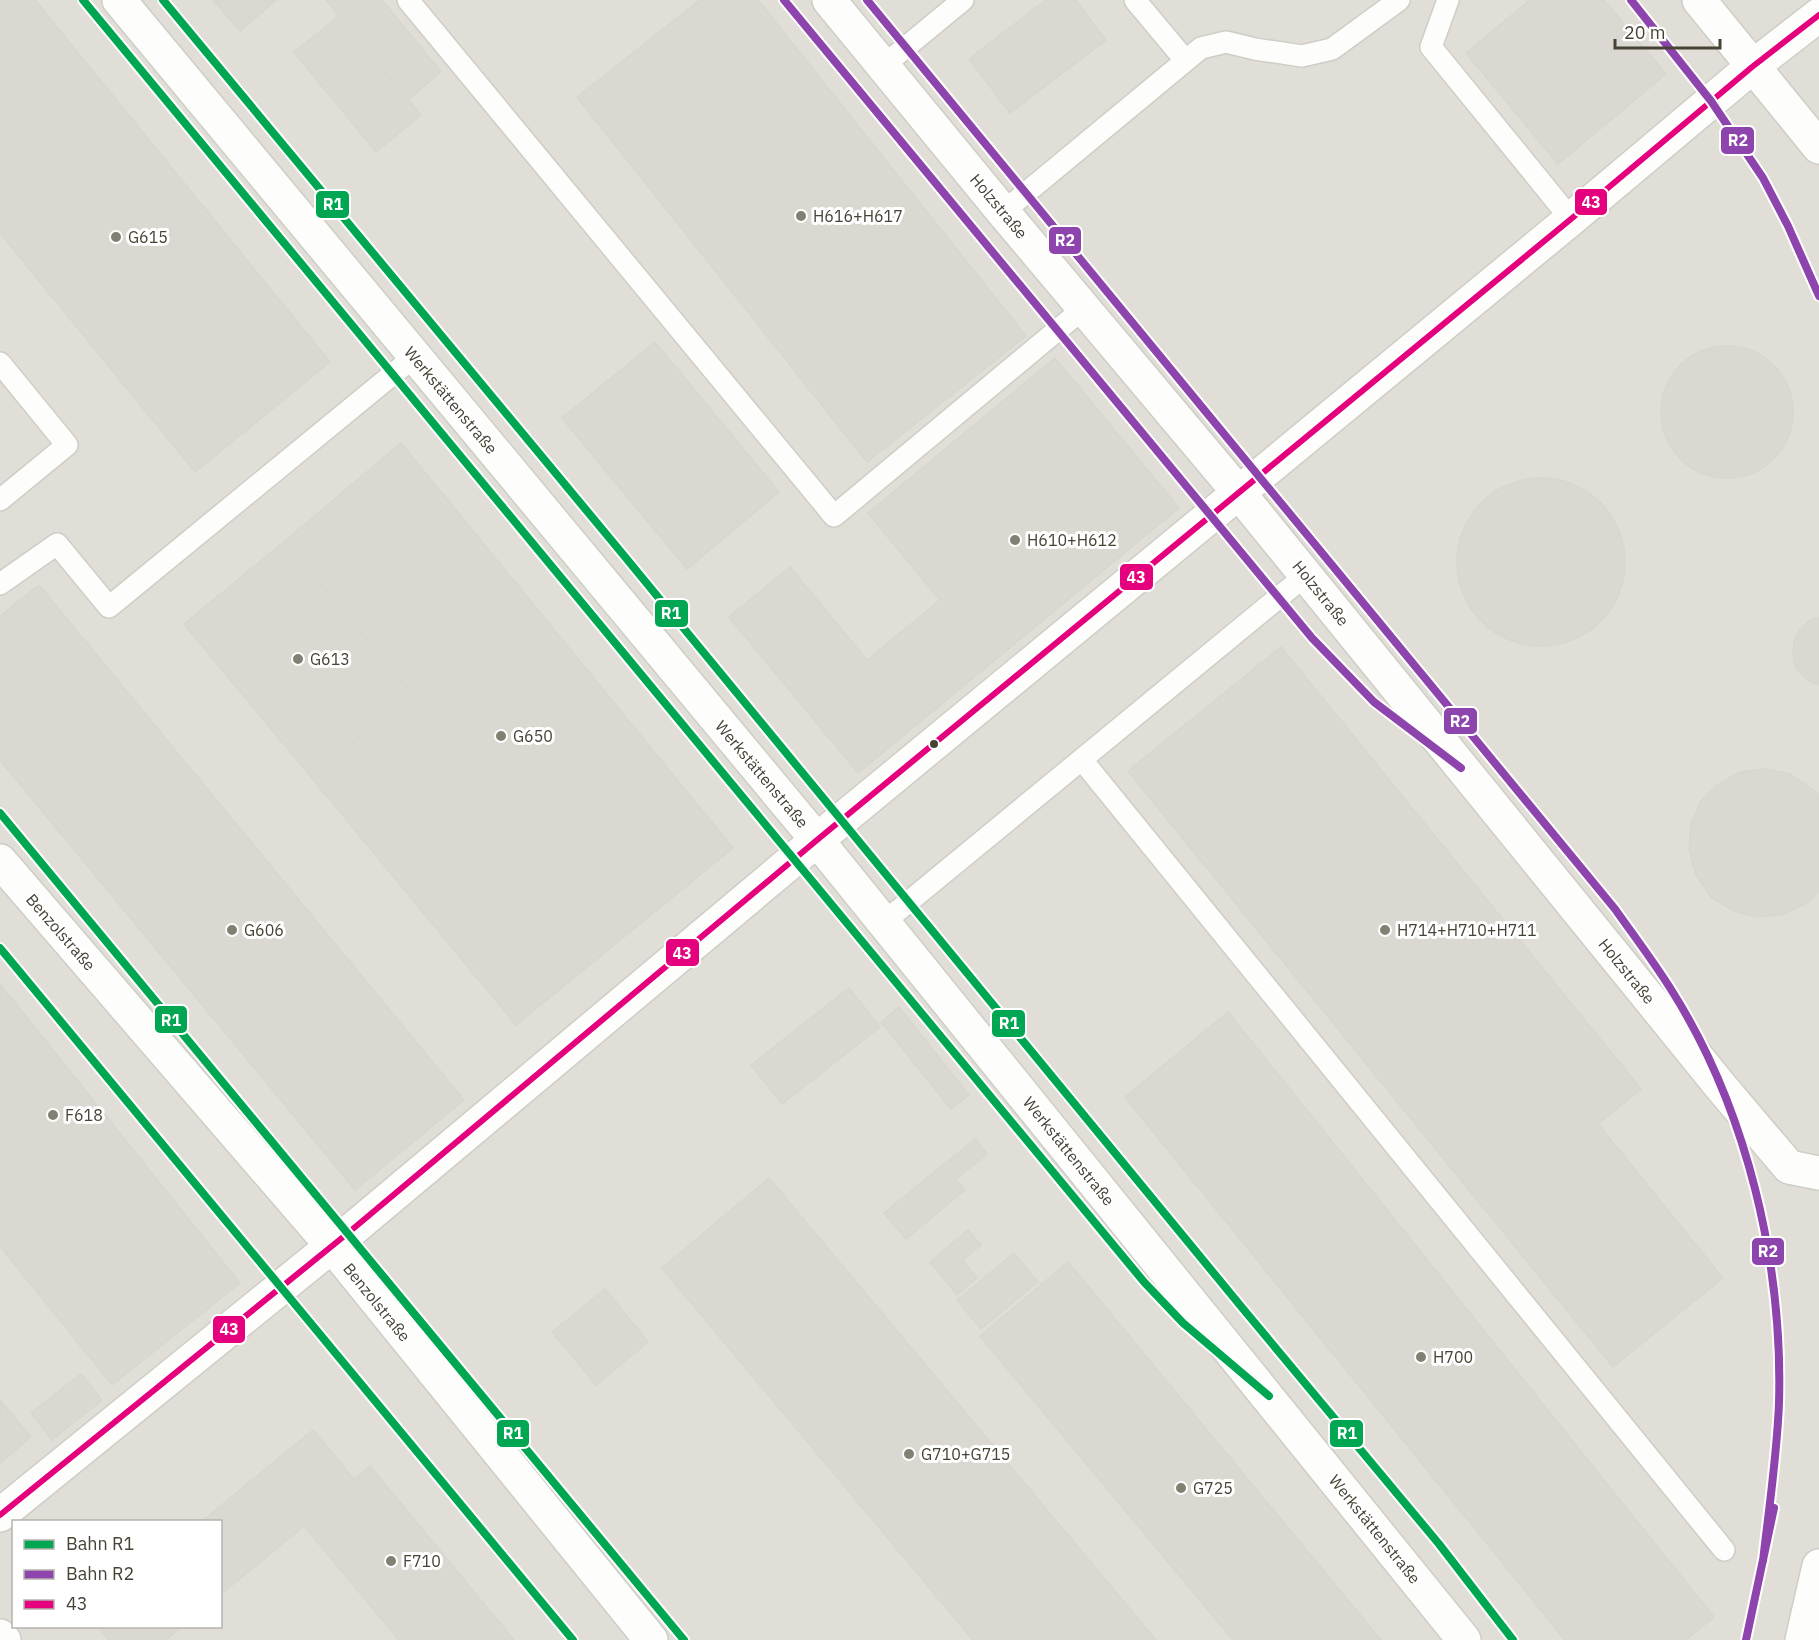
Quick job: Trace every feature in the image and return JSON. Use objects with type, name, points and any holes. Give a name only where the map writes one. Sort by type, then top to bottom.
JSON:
[{"type":"street","name":"Werkstättenstraße","points":[[118,0],[817,840],[1464,1640]]},
{"type":"street","name":"Holzstraße","points":[[829,0],[1239,493],[1722,1088],[1789,1167],[1819,1173]]},
{"type":"street","points":[[1699,0],[1819,147]]},
{"type":"street","points":[[0,1515],[332,1246],[817,840],[1571,219],[1752,67],[1819,15]]},
{"type":"street","name":"Benzolstraße","points":[[0,861],[332,1246],[651,1640]]},
{"type":"street","points":[[1802,1640],[1819,1566]]},
{"type":"street","points":[[0,1636],[4,1640]]},
{"type":"lane","points":[[408,0],[834,516],[1084,308]]},
{"type":"lane","points":[[883,66],[963,0]]},
{"type":"lane","points":[[1135,0],[1185,60]]},
{"type":"lane","points":[[1003,212],[1200,48],[1226,42],[1302,56],[1332,49],[1399,0]]},
{"type":"lane","points":[[1448,0],[1431,47],[1571,219]]},
{"type":"lane","points":[[0,584],[57,544],[109,607],[415,356]]},
{"type":"lane","points":[[0,363],[66,445],[0,500]]},
{"type":"lane","points":[[884,922],[1306,575]]},
{"type":"lane","points":[[1082,760],[1724,1551]]},
{"type":"shaded area","points":[[0,0],[1819,0],[1819,1640],[0,1640]]},
{"type":"building","name":"G615","points":[[0,0],[35,0],[330,362],[195,472],[0,233]]},
{"type":"building","points":[[213,0],[276,0],[240,31]]},
{"type":"building","points":[[326,0],[382,0],[441,72],[408,100]]},
{"type":"building","name":"H616+H617","points":[[700,0],[758,0],[1026,336],[867,462],[577,97]]},
{"type":"building","points":[[1046,0],[1076,0],[1106,40],[1010,113],[969,59]]},
{"type":"building","points":[[1530,0],[1604,0],[1666,74],[1558,164],[1466,53]]},
{"type":"building","points":[[339,16],[421,115],[376,152],[294,52]]},
{"type":"building","points":[[655,342],[779,492],[687,569],[562,418]]},
{"type":"building","points":[[1727,346],[1752,351],[1773,366],[1788,387],[1793,412],[1788,437],[1773,458],[1752,473],[1727,478],[1702,473],[1681,458],[1666,437],[1661,412],[1666,387],[1681,366],[1702,351]]},
{"type":"building","name":"H610+H612","points":[[1055,358],[1179,508],[858,773],[729,617],[790,567],[867,660],[940,600],[868,513]]},
{"type":"building","name":"G650","points":[[401,443],[733,848],[516,1025],[311,777],[412,694],[285,541]]},
{"type":"building","points":[[1541,478],[1573,484],[1588,492],[1600,503],[1611,515],[1619,530],[1625,562],[1619,594],[1611,609],[1600,621],[1588,632],[1573,640],[1541,646],[1509,640],[1494,632],[1482,621],[1471,609],[1463,594],[1457,562],[1463,530],[1471,515],[1482,503],[1494,492],[1509,484]]},
{"type":"building","name":"G613","points":[[285,541],[412,694],[311,777],[184,624]]},
{"type":"building","name":"G606","points":[[39,585],[464,1100],[355,1190],[0,760],[0,616]]},
{"type":"building","points":[[1819,617],[1819,685],[1802,675],[1795,666],[1793,653],[1794,641],[1800,630],[1809,621]]},
{"type":"building","name":"H714+H710+H711","points":[[1281,647],[1641,1089],[1598,1124],[1723,1278],[1613,1367],[1128,771]]},
{"type":"building","points":[[1765,769],[1790,774],[1819,794],[1819,891],[1807,903],[1784,914],[1758,917],[1733,911],[1711,897],[1696,875],[1689,850],[1691,824],[1701,801],[1717,785],[1740,772]]},
{"type":"building","name":"F618","points":[[0,984],[240,1283],[112,1385],[0,1246]]},
{"type":"building","points":[[849,988],[880,1027],[782,1104],[751,1065]]},
{"type":"building","points":[[899,1007],[969,1095],[951,1109],[881,1022]]},
{"type":"building","name":"H700","points":[[1228,1012],[1714,1617],[1686,1640],[1565,1640],[1125,1097]]},
{"type":"building","points":[[975,1139],[987,1154],[956,1179],[965,1190],[906,1239],[884,1213]]},
{"type":"building","name":"G710+G715","points":[[769,1178],[1156,1640],[973,1640],[662,1268]]},
{"type":"building","points":[[968,1230],[981,1245],[963,1260],[977,1278],[957,1295],[930,1262]]},
{"type":"building","points":[[1014,1253],[1038,1282],[981,1329],[957,1300]]},
{"type":"building","name":"G725","points":[[1068,1262],[1381,1640],[1233,1640],[980,1336]]},
{"type":"building","points":[[605,1289],[648,1342],[596,1385],[552,1332]]},
{"type":"building","points":[[81,1374],[102,1400],[52,1440],[31,1413]]},
{"type":"building","points":[[0,1400],[31,1437],[0,1463]]},
{"type":"building","name":"F710","points":[[313,1430],[354,1479],[370,1466],[514,1640],[399,1640],[304,1526],[222,1593],[222,1520],[203,1520]]},
{"type":"building","points":[[100,1628],[181,1628],[166,1640],[109,1640]]},
{"type":"rail line","name":"R1","points":[[83,0],[1144,1282],[1183,1323],[1269,1396]]},
{"type":"rail line","name":"R1","points":[[163,0],[1439,1544],[1513,1640]]},
{"type":"rail line","name":"R2","points":[[784,0],[1312,638],[1374,702],[1461,768]]},
{"type":"rail line","name":"R2","points":[[867,0],[1615,909],[1672,991],[1698,1037],[1721,1086],[1740,1137],[1767,1242],[1775,1296],[1779,1350],[1779,1403],[1775,1462],[1763,1561]]},
{"type":"rail line","name":"R2","points":[[1631,0],[1711,101],[1763,178],[1788,226],[1819,296]]},
{"type":"rail line","name":"R1","points":[[0,813],[684,1640]]},
{"type":"rail line","name":"R1","points":[[0,948],[573,1640]]},
{"type":"rail line","name":"R2","points":[[1746,1640],[1774,1508]]},
{"type":"transit line","name":"43","points":[[0,1515],[348,1233],[817,840],[1571,219],[1752,67],[1819,15]]},
{"type":"place","name":"H616+H617","points":[[801,216]]},
{"type":"place","name":"G615","points":[[116,237]]},
{"type":"place","name":"H610+H612","points":[[1015,540]]},
{"type":"place","name":"G613","points":[[298,659]]},
{"type":"place","name":"G650","points":[[501,736]]},
{"type":"place","name":"G606","points":[[232,930]]},
{"type":"place","name":"H714+H710+H711","points":[[1385,930]]},
{"type":"place","name":"F618","points":[[53,1115]]},
{"type":"place","name":"H700","points":[[1421,1357]]},
{"type":"place","name":"G710+G715","points":[[909,1454]]},
{"type":"place","name":"G725","points":[[1181,1488]]},
{"type":"place","name":"F710","points":[[391,1561]]}]
